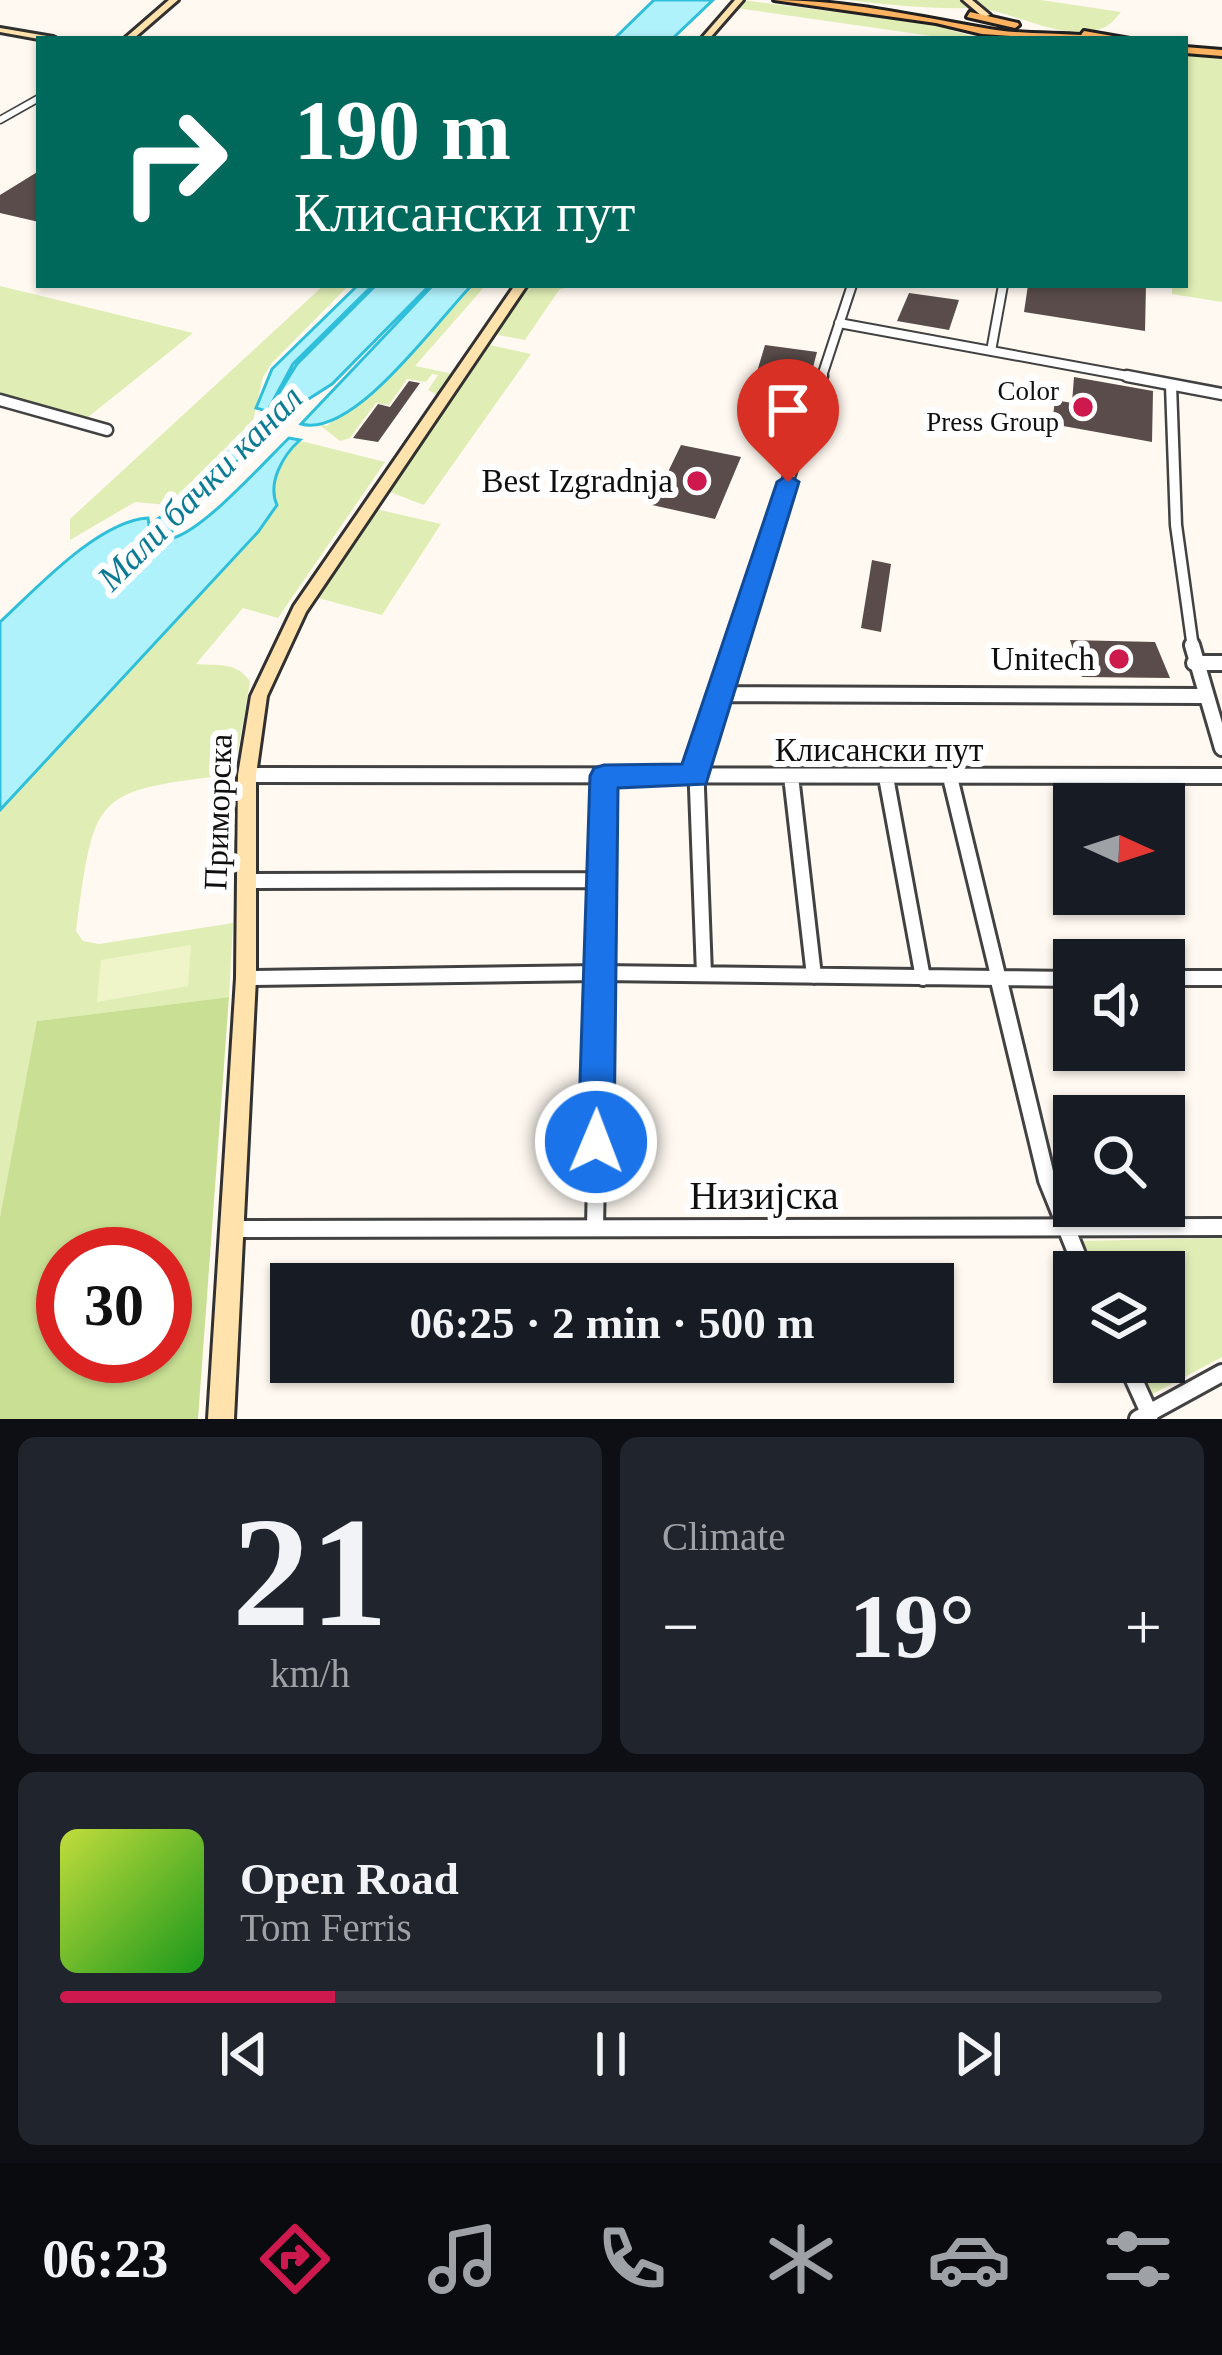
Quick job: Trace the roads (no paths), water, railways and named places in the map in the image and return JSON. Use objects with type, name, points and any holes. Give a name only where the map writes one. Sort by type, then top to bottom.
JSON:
[{"type":"main road","points":[[782,0],[970,13],[999,25],[1073,36]]},
{"type":"main road","points":[[810,0],[970,13],[986,15],[999,25],[1099,36]]},
{"type":"main road","points":[[1188,48],[1222,51]]},
{"type":"street","points":[[132,36],[174,0]]},
{"type":"street","points":[[708,36],[739,0]]},
{"type":"street","points":[[0,30],[36,36]]},
{"type":"street","points":[[0,120],[36,100]]},
{"type":"street","name":"Приморска","points":[[221,1419],[246,977],[248,776],[257,704],[287,629],[519,288]]},
{"type":"street","points":[[704,974],[696,776],[718,694],[851,288]]},
{"type":"street","points":[[991,351],[1002,288]]},
{"type":"street","points":[[839,323],[1222,394]]},
{"type":"street","points":[[1171,385],[1176,557],[1194,663],[1222,748]]},
{"type":"street","points":[[0,400],[107,430]]},
{"type":"street","points":[[1194,663],[1222,663]]},
{"type":"street","points":[[718,694],[1203,696]]},
{"type":"street","name":"Клисански пут","points":[[248,776],[1222,776]]},
{"type":"street","points":[[595,1227],[604,776]]},
{"type":"street","points":[[791,776],[814,976]]},
{"type":"street","points":[[886,776],[923,978]]},
{"type":"street","points":[[950,777],[1047,1180],[1075,1251]]},
{"type":"street","points":[[247,881],[602,880]]},
{"type":"street","points":[[246,977],[599,973],[1053,979]]},
{"type":"street","points":[[1185,978],[1222,978]]},
{"type":"street","name":"Низијска","points":[[233,1229],[1222,1227]]},
{"type":"street","points":[[1134,1383],[1146,1417],[1222,1373]]},
{"type":"water","points":[[654,0],[713,0],[675,36],[617,36]]},
{"type":"water","name":"Мали бачки канал","points":[[355,288],[370,288],[293,364],[267,412],[297,364],[373,288],[427,288],[332,384],[282,416],[178,520],[170,535],[173,538],[217,508],[289,438],[300,440],[278,470],[277,505],[258,532],[0,810],[0,622],[89,544],[129,522],[148,518],[149,525],[169,511],[267,411],[256,408],[272,369]]},
{"type":"water","points":[[430,288],[469,288],[369,396],[322,424],[301,424]]},
{"type":"place","name":"Color Press Group","points":[[1083,407]]},
{"type":"place","name":"Best Izgradnja","points":[[697,481]]},
{"type":"place","name":"Unitech","points":[[1119,659]]}]
